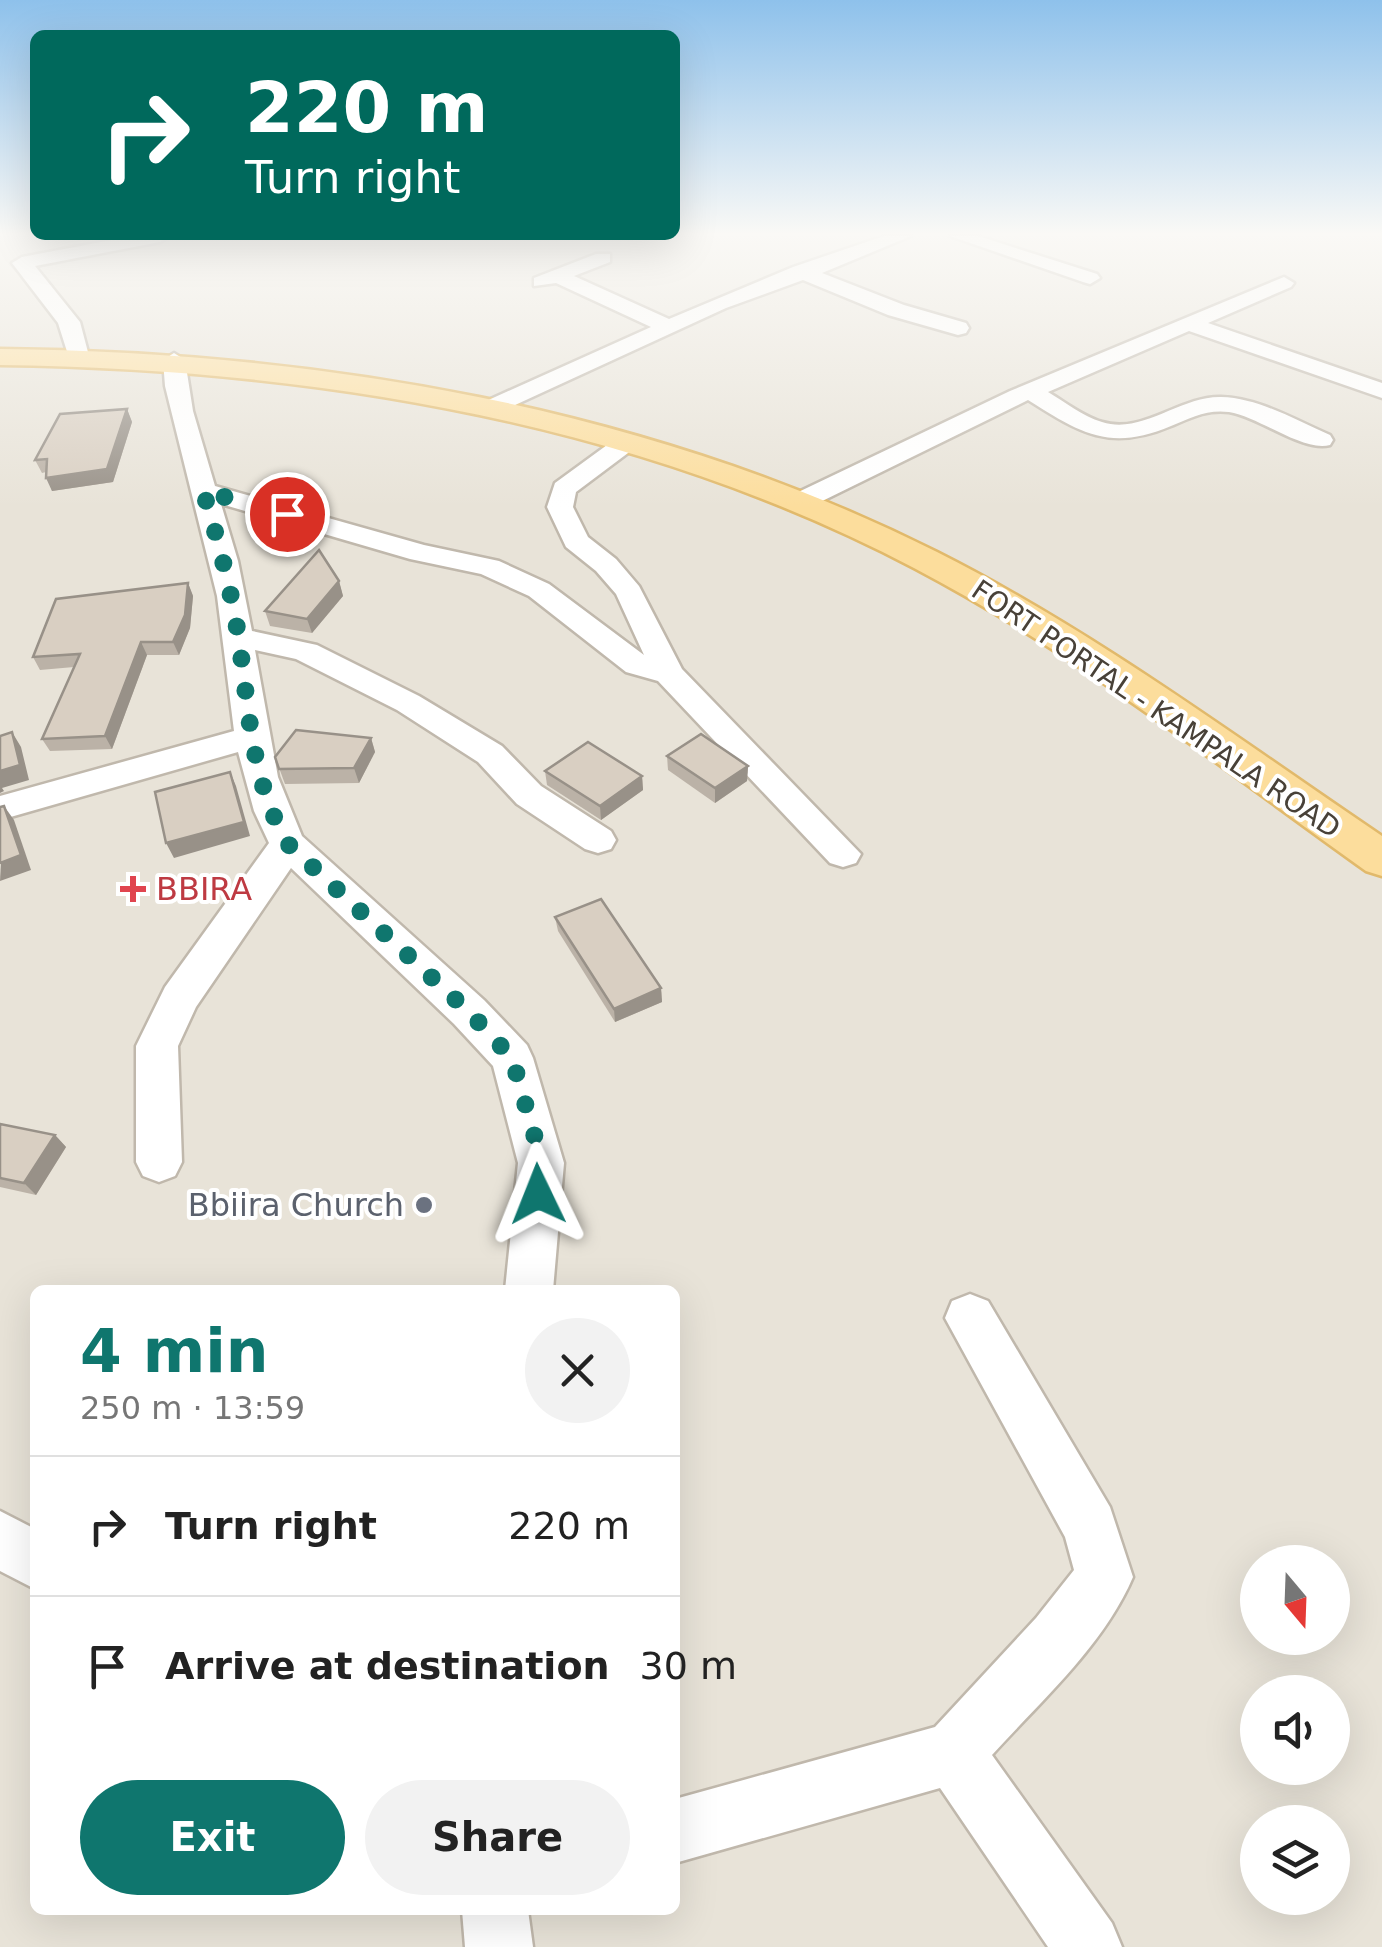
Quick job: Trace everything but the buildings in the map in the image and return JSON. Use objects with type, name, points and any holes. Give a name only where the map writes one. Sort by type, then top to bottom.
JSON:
[{"type":"main road","name":"FORT PORTAL - KAMPALA ROAD","points":[[0,357],[174,360],[386,386],[628,442],[799,502],[952,574],[1060,639],[1382,859]]},
{"type":"street","points":[[70,327],[78,356]]},
{"type":"street","points":[[799,502],[1030,391],[1181,327]]},
{"type":"street","points":[[1197,327],[1382,391]]},
{"type":"street","points":[[492,408],[670,328]]},
{"type":"street","points":[[174,360],[176,390],[225,563],[250,737],[271,815],[288,844],[469,1012],[512,1058],[542,1162],[530,1285]]},
{"type":"street","points":[[1354,379],[1382,370]]},
{"type":"street","points":[[1030,391],[1100,432],[1118,435],[1198,406],[1221,404],[1321,440]]},
{"type":"street","points":[[628,442],[564,488],[560,507],[576,541],[606,565],[629,592],[670,674],[844,854]]},
{"type":"street","points":[[203,491],[420,553],[489,568],[539,590],[637,665],[670,674]]},
{"type":"street","points":[[238,637],[250,636],[306,652],[408,703],[490,754],[529,795],[598,840]]},
{"type":"street","points":[[0,808],[250,737]]},
{"type":"street","points":[[159,1162],[157,1046],[179,1000],[288,844]]},
{"type":"street","points":[[680,1829],[953,1753],[1056,1639],[1104,1577],[1090,1528],[970,1318]]},
{"type":"street","points":[[0,1539],[30,1558]]},
{"type":"street","points":[[953,1753],[1088,1947]]},
{"type":"street","points":[[496,1915],[500,1947]]},
{"type":"shaded area","points":[[0,327],[1382,327],[1382,1947],[0,1947]]},
{"type":"place","name":"BBIRA","points":[[133,889]]},
{"type":"place","name":"Bbiira Church","points":[[424,1205]]},
{"type":"route","points":[[287,514],[203,491],[225,563],[250,737],[271,815],[288,844],[469,1012],[512,1058],[542,1162],[538,1194]]}]
